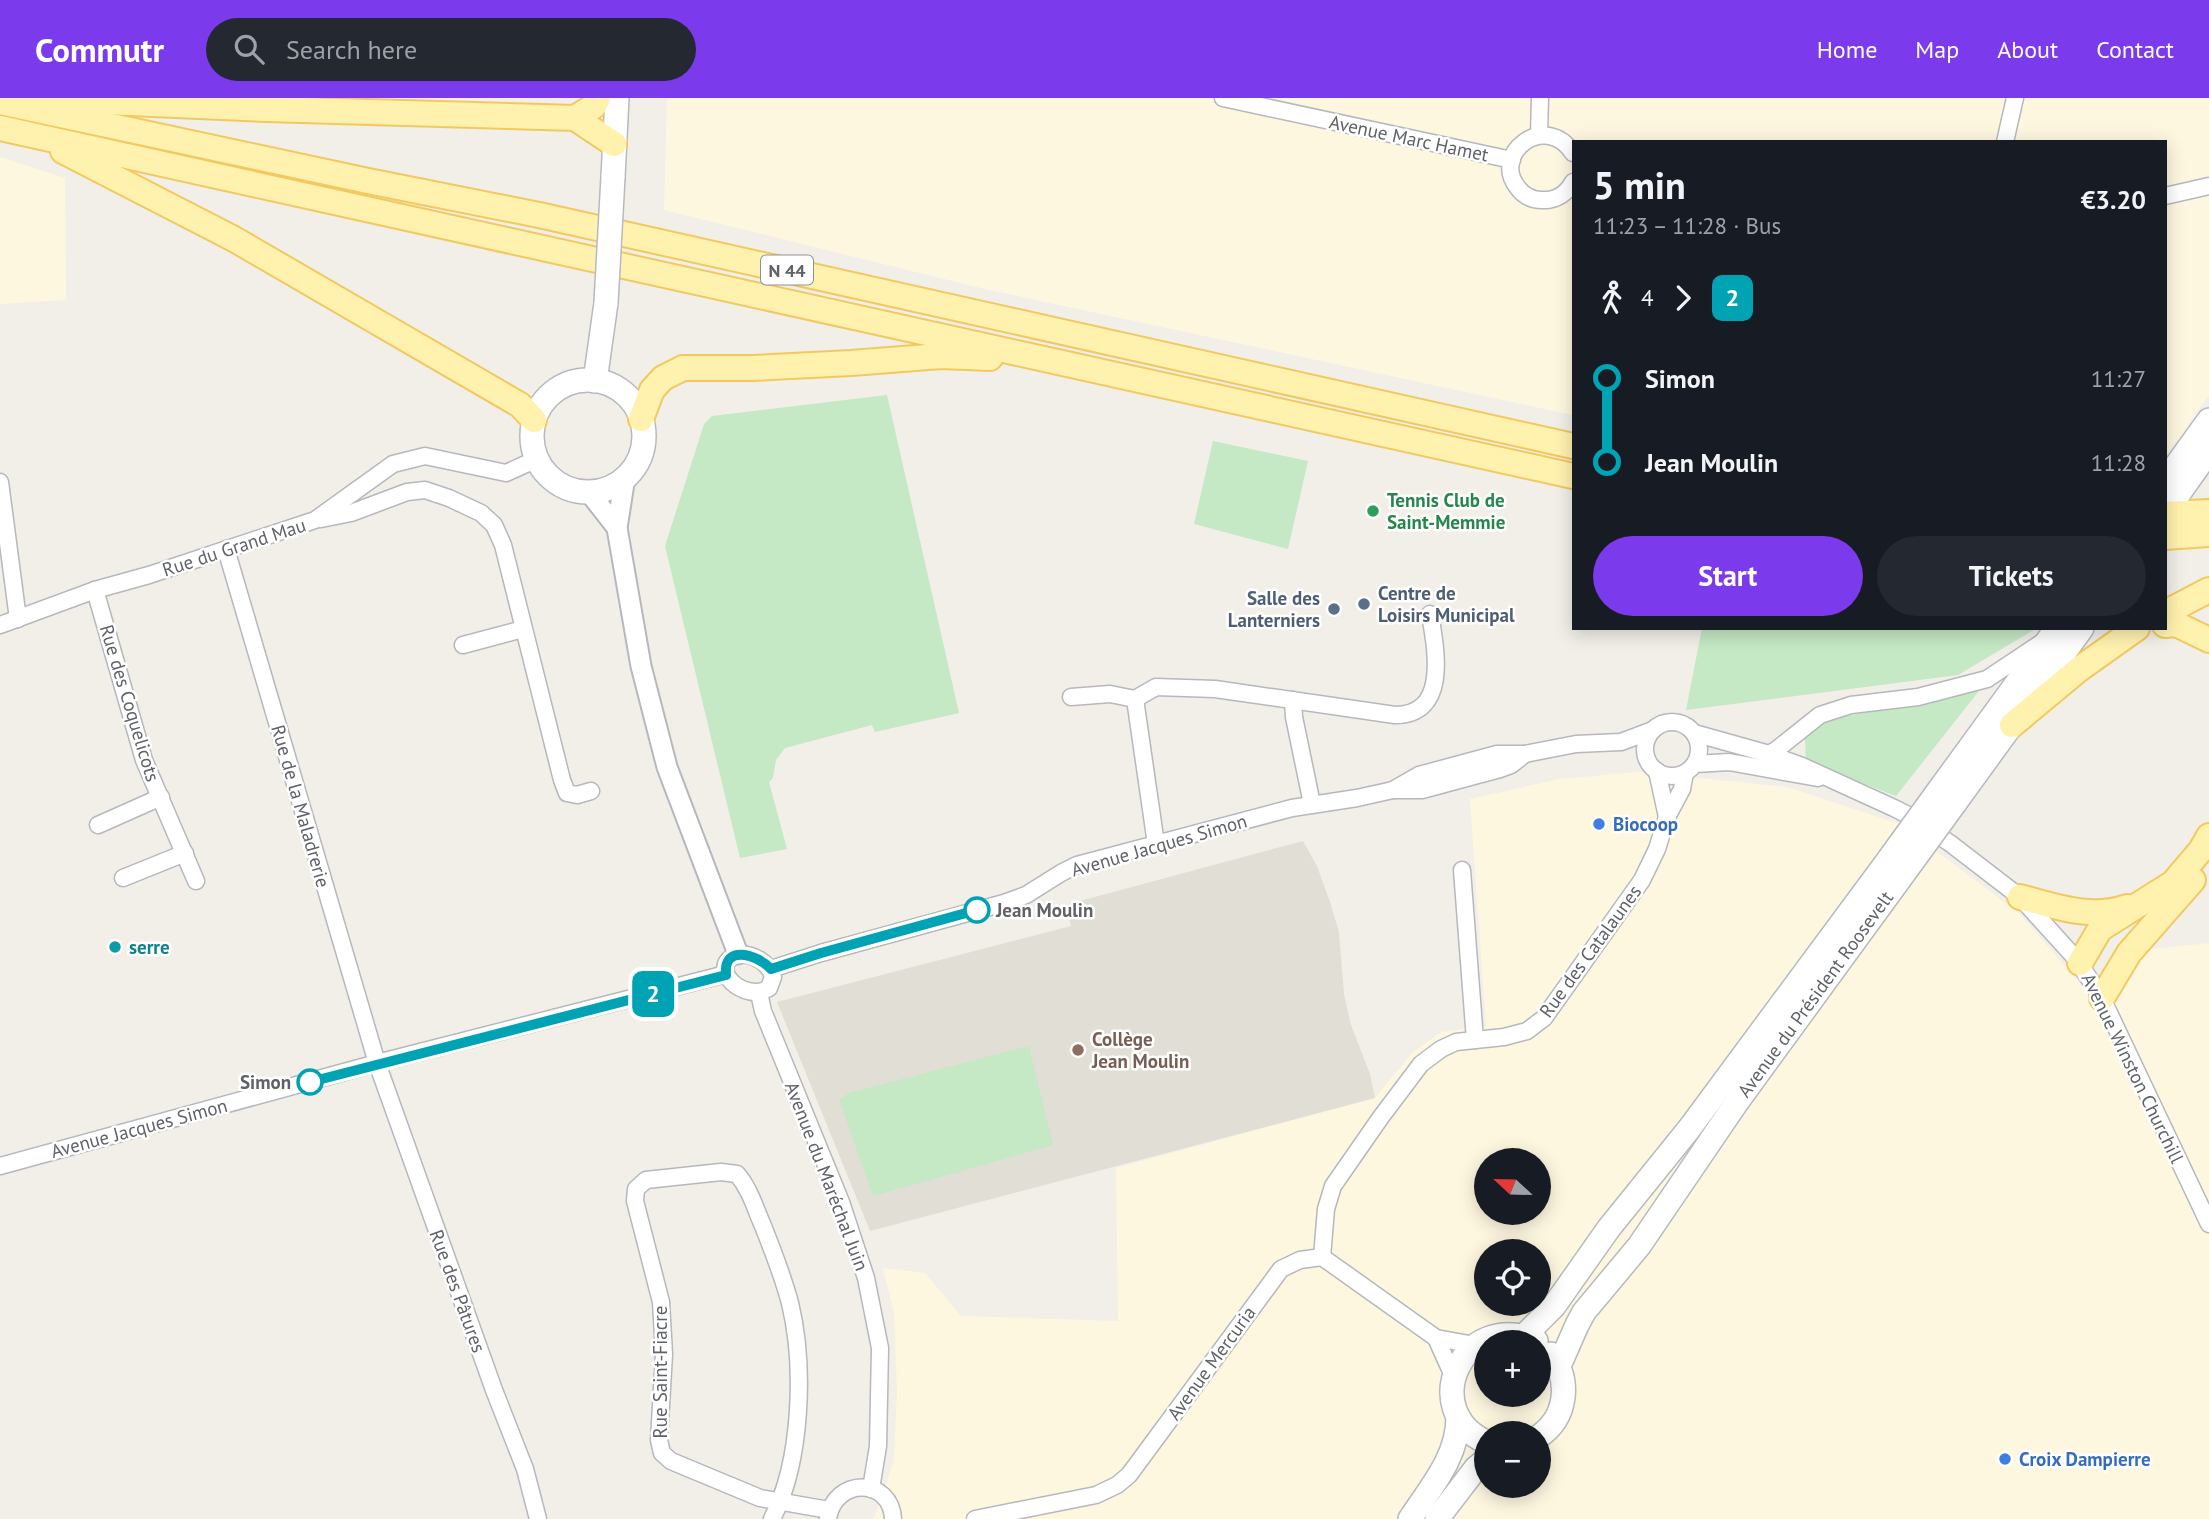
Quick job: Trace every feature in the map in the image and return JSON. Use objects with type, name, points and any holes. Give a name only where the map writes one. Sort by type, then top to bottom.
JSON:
[{"type":"main road","points":[[51,98],[279,109],[575,118],[614,144]]},
{"type":"main road","points":[[575,118],[594,106],[598,98]]},
{"type":"main road","points":[[595,381],[606,303],[617,98]]},
{"type":"main road","name":"N 44","points":[[0,102],[553,218],[1572,446]]},
{"type":"main road","name":"N 44","points":[[0,128],[1572,476]]},
{"type":"main road","points":[[27,134],[234,239],[520,404],[534,420]]},
{"type":"main road","points":[[641,419],[652,390],[663,378],[683,368],[827,364],[941,356],[1053,359]]},
{"type":"main road","points":[[579,381],[595,381],[624,393],[634,405],[641,419],[644,436],[641,453],[633,469],[606,490],[573,491],[558,484],[545,473],[537,459],[532,433],[534,420],[551,394],[579,381]]},
{"type":"main road","points":[[2167,478],[2208,422]]},
{"type":"main road","points":[[2167,510],[2209,451]]},
{"type":"main road","points":[[2167,513],[2209,512]]},
{"type":"main road","points":[[2167,537],[2209,534]]},
{"type":"main road","points":[[2167,612],[2209,590]]},
{"type":"main road","points":[[2167,625],[2176,624],[2209,640]]},
{"type":"main road","name":"Avenue du Président Roosevelt","points":[[1947,797],[2012,725],[2081,630]]},
{"type":"main road","points":[[2012,725],[2078,670],[2134,630]]},
{"type":"main road","name":"Avenue du Président Roosevelt","points":[[1540,1330],[1609,1228],[1898,864],[1947,797],[2055,632]]},
{"type":"main road","points":[[2082,966],[2101,929],[2173,883],[2201,850],[2209,836]]},
{"type":"main road","points":[[2102,998],[2129,953],[2209,862]]},
{"type":"main road","name":"Avenue du Président Roosevelt","points":[[1559,1366],[1584,1312],[1637,1248],[1898,864]]},
{"type":"main road","points":[[2020,897],[2084,912],[2119,910],[2141,903]]},
{"type":"main road","points":[[2082,966],[2129,953]]},
{"type":"main road","points":[[1410,1519],[1448,1461],[1458,1434],[1458,1417],[1452,1387],[1462,1357],[1474,1346]]},
{"type":"main road","points":[[1551,1355],[1559,1366],[1564,1389],[1562,1405],[1551,1425]]},
{"type":"main road","points":[[1458,1417],[1474,1435]]},
{"type":"main road","points":[[1437,1519],[1474,1471]]},
{"type":"street","name":"Avenue Marc Hamet","points":[[1223,98],[1512,160]]},
{"type":"street","points":[[1539,98],[1539,135]]},
{"type":"street","points":[[2005,140],[2015,98]]},
{"type":"street","points":[[1572,151],[1559,139],[1539,135],[1521,144],[1512,160],[1511,170],[1519,189],[1536,200],[1556,198],[1565,193],[1572,182]]},
{"type":"street","points":[[2167,185],[2209,176]]},
{"type":"street","points":[[2167,196],[2209,186]]},
{"type":"street","name":"Rue du Grand Mau","points":[[0,625],[95,590],[315,520],[393,464],[425,456],[506,473],[537,459]]},
{"type":"street","points":[[625,477],[617,527],[640,666],[667,767],[738,954]]},
{"type":"street","points":[[0,482],[18,619]]},
{"type":"street","points":[[315,520],[351,513],[409,491],[425,490],[471,507],[487,517],[499,534],[567,793],[578,795],[591,791]]},
{"type":"street","points":[[589,492],[617,527]]},
{"type":"street","name":"Rue de la Maladrerie","points":[[226,549],[377,1063]]},
{"type":"street","name":"Rue des Coquelicots","points":[[95,590],[144,760],[196,881]]},
{"type":"street","points":[[1071,697],[1110,694],[1135,699],[1156,687],[1215,689],[1409,715],[1422,708],[1435,680],[1437,663],[1430,614]]},
{"type":"street","points":[[463,645],[523,628]]},
{"type":"street","points":[[1769,754],[1820,715],[1851,705],[1919,697],[1987,679],[2055,632]]},
{"type":"street","points":[[1135,699],[1156,844]]},
{"type":"street","points":[[1293,700],[1312,804]]},
{"type":"street","points":[[1667,817],[1645,747],[1653,730],[1670,722],[1679,723],[1695,733],[1769,754],[1834,780]]},
{"type":"street","name":"Avenue Jacques Simon","points":[[771,969],[1004,903],[1033,892],[1077,865],[1312,804],[1393,790],[1419,775],[1483,758],[1507,753],[1525,754],[1576,744],[1621,742],[1653,730]]},
{"type":"street","points":[[1690,768],[1699,748],[1695,733]]},
{"type":"street","points":[[1621,742],[1670,776],[1690,768],[1729,762],[1797,776],[1834,780]]},
{"type":"street","name":"Rue des Catalaunes","points":[[1322,1257],[1325,1209],[1333,1186],[1381,1117],[1421,1064],[1441,1049],[1456,1042],[1504,1037],[1527,1031],[1544,1018],[1634,894],[1657,849],[1667,817],[1690,768]]},
{"type":"street","name":"Avenue Winston Churchill","points":[[1834,780],[1912,817],[2020,897],[2082,966],[2102,998],[2209,1224]]},
{"type":"street","points":[[98,825],[161,797]]},
{"type":"street","points":[[123,877],[185,853]]},
{"type":"street","points":[[1462,870],[1475,1040]]},
{"type":"street","points":[[738,954],[765,963],[771,969],[771,985],[766,991],[759,993],[734,984],[726,975],[728,960],[738,954]]},
{"type":"street","name":"Avenue Jacques Simon","points":[[0,1166],[377,1063],[726,975]]},
{"type":"street","name":"Avenue du Maréchal Juin","points":[[759,993],[763,1011],[841,1202],[866,1278],[880,1348],[878,1446],[871,1489]]},
{"type":"street","name":"Rue des Pâtures","points":[[377,1063],[489,1377],[525,1469],[538,1519]]},
{"type":"street","name":"Rue Saint-Fiacre","points":[[772,1519],[782,1501],[793,1455],[800,1379],[790,1304],[775,1257],[746,1184],[737,1174],[721,1172],[646,1180],[636,1189],[635,1201],[661,1302],[664,1354],[659,1440],[663,1453],[671,1461],[760,1498],[782,1501],[829,1515]]},
{"type":"street","points":[[1322,1257],[1436,1338],[1474,1345]]},
{"type":"street","name":"Avenue Mercuria","points":[[975,1519],[1096,1495],[1117,1485],[1133,1470],[1281,1269],[1300,1261],[1322,1257]]},
{"type":"street","points":[[1436,1338],[1454,1378]]},
{"type":"street","points":[[829,1515],[834,1501],[841,1493],[860,1487],[881,1494],[888,1502],[893,1519]]},
{"type":"shaded area","points":[[667,98],[2209,98],[2209,395],[2167,454],[2167,140],[1572,140],[1572,415],[985,289],[664,210]]},
{"type":"shaded area","points":[[0,157],[65,178],[66,300],[0,304]]},
{"type":"shaded area","points":[[1639,772],[1787,787],[1900,824],[2020,914],[2096,1002],[2144,950],[2209,943],[2209,1519],[874,1519],[894,1460],[897,1391],[894,1312],[883,1268],[925,1273],[961,1316],[1118,1321],[1116,1168],[1375,1098],[1411,1054],[1441,1032],[1486,1026],[1470,799],[1559,779]]},
{"type":"shaded area","name":"Collège Jean Moulin","points":[[1303,841],[1317,866],[1339,932],[1344,994],[1351,1025],[1370,1074],[1375,1098],[870,1231],[777,1002],[1071,926],[1065,905]]},
{"type":"green space","points":[[887,395],[959,713],[875,732],[872,725],[785,748],[776,760],[773,778],[769,782],[787,849],[740,858],[665,546],[704,424],[712,416]]},
{"type":"green space","points":[[1213,441],[1308,461],[1288,549],[1194,524]]},
{"type":"green space","points":[[1702,630],[2034,630],[1958,675],[1686,710]]},
{"type":"green space","points":[[1982,687],[1896,796],[1806,762],[1805,738],[1817,721],[1938,700]]},
{"type":"green space","points":[[1029,1046],[1053,1145],[873,1196],[839,1100],[849,1093]]},
{"type":"bus line","name":"2","points":[[310,1082],[726,975],[728,960],[738,954],[765,963],[771,969],[977,910]]},
{"type":"place","name":"Tennis Club de Saint-Memmie","points":[[1373,511]]},
{"type":"place","name":"Centre de Loisirs Municipal","points":[[1364,604]]},
{"type":"place","name":"Salle des Lanterniers","points":[[1334,609]]},
{"type":"place","name":"Biocoop","points":[[1599,824]]},
{"type":"place","name":"Jean Moulin","points":[[977,910]]},
{"type":"place","name":"serre","points":[[115,947]]},
{"type":"place","name":"Collège Jean Moulin","points":[[1078,1050]]},
{"type":"place","name":"Simon","points":[[310,1082]]},
{"type":"place","name":"Croix Dampierre","points":[[2005,1459]]}]
